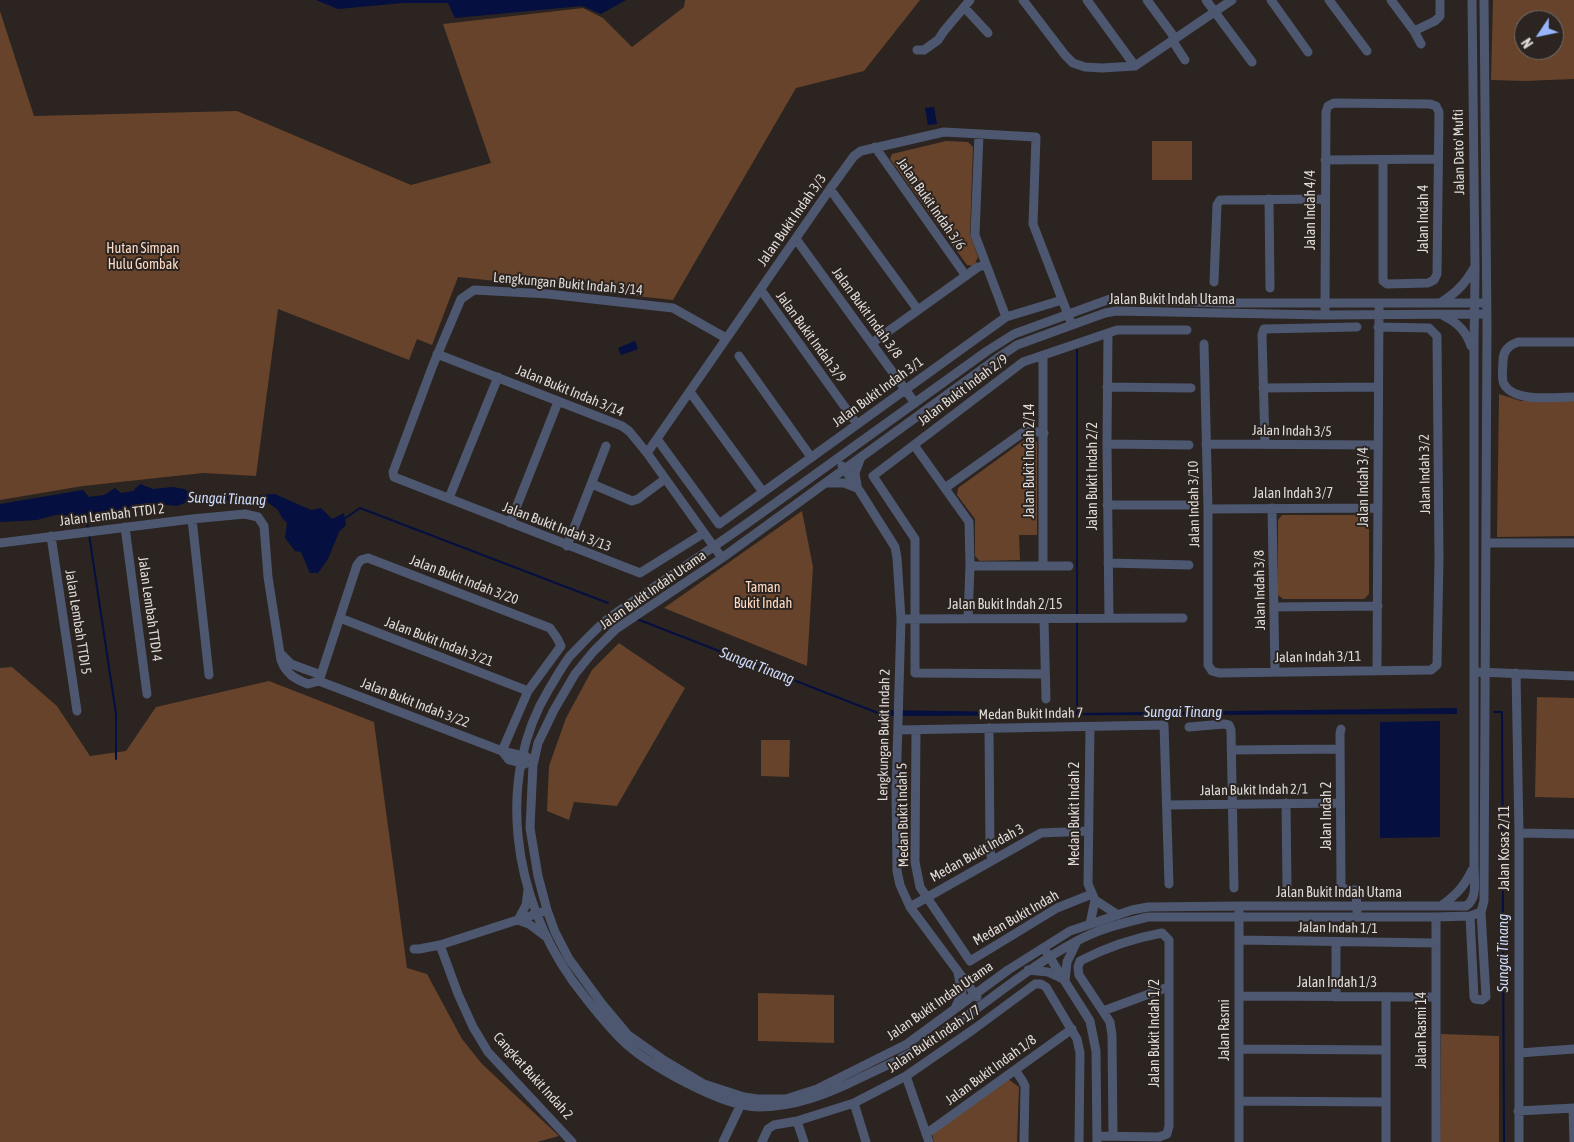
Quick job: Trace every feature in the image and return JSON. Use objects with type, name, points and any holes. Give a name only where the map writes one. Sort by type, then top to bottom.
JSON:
[{"type":"street","points":[[1023,0],[1073,63],[1085,67],[1102,68],[1135,66],[1232,0]]},
{"type":"street","points":[[1087,0],[1135,66]]},
{"type":"street","points":[[1148,0],[1174,39],[1185,60]]},
{"type":"street","points":[[1206,0],[1252,62]]},
{"type":"street","points":[[1270,0],[1308,52]]},
{"type":"street","points":[[1329,0],[1367,51]]},
{"type":"street","points":[[1391,0],[1414,31],[1421,44]]},
{"type":"street","points":[[1414,31],[1440,16],[1440,0]]},
{"type":"street","name":"Jalan Dato' Mufti","points":[[1472,0],[1474,303]]},
{"type":"street","name":"Jalan Dato' Mufti","points":[[1484,0],[1486,303]]},
{"type":"street","points":[[917,50],[924,50],[938,40],[967,3],[988,33]]},
{"type":"street","name":"Jalan Indah 4/4","points":[[1325,315],[1325,160],[1326,112],[1328,106],[1334,103],[1430,104],[1436,106]]},
{"type":"street","name":"Jalan Indah 4","points":[[1383,160],[1383,280],[1387,284],[1428,283],[1434,280],[1438,274],[1439,112],[1436,106]]},
{"type":"street","name":"Jalan Bukit Indah 3/3","points":[[647,453],[830,188],[854,156],[861,151],[944,132],[1036,137],[1033,224],[1062,300]]},
{"type":"street","points":[[980,134],[975,235],[1006,317]]},
{"type":"street","name":"Jalan Bukit Indah 3/6","points":[[875,147],[966,276]]},
{"type":"street","points":[[1325,160],[1438,159]]},
{"type":"street","points":[[830,188],[918,310]]},
{"type":"street","points":[[1269,199],[1270,288]]},
{"type":"street","points":[[1214,282],[1217,205],[1220,200],[1325,199]]},
{"type":"street","name":"Jalan Bukit Indah 3/8","points":[[796,239],[915,403]]},
{"type":"street","points":[[872,343],[978,267],[986,265]]},
{"type":"street","points":[[1440,303],[1456,293],[1465,283],[1475,266]]},
{"type":"street","name":"Lengkungan Bukit Indah 3/14","points":[[394,477],[392,472],[437,354],[461,299],[474,290],[548,294],[673,308],[726,338]]},
{"type":"street","name":"Jalan Bukit Indah 3/9","points":[[761,290],[858,424]]},
{"type":"street","name":"Jalan Bukit Indah Utama","points":[[1474,303],[1474,866],[1473,898],[1471,903],[1466,906],[1148,907],[1118,915],[1070,932],[1044,947],[988,984],[907,1044],[817,1089],[786,1098],[742,1101],[699,1090],[657,1066],[623,1042],[595,1010],[561,964],[537,914],[528,889],[517,830],[516,799],[528,735],[542,701],[567,660],[607,620],[714,547],[987,351],[1014,334],[1068,314],[1110,299],[1222,304],[1379,304],[1440,303],[1474,303],[1486,303]]},
{"type":"street","points":[[1062,300],[1072,325]]},
{"type":"street","name":"Jalan Bukit Indah 3/1","points":[[657,439],[719,524],[1006,317],[1062,300]]},
{"type":"street","points":[[1470,916],[1474,997],[1475,999],[1482,1000],[1486,997],[1481,912],[1484,901],[1484,672],[1487,543],[1486,303]]},
{"type":"street","name":"Jalan Indah 3/4","points":[[1377,670],[1379,304]]},
{"type":"street","name":"Jalan Bukit Indah Utama","points":[[1481,912],[1470,916],[1436,918],[1148,917],[1121,924],[1077,940],[1028,970],[910,1053],[834,1091],[805,1101],[756,1107],[704,1084],[662,1059],[628,1035],[602,1004],[569,959],[546,910],[530,828],[533,762],[538,743],[575,674],[593,652],[616,629],[722,558],[1017,345],[1105,313],[1116,311],[1325,315],[1486,314]]},
{"type":"street","points":[[1442,314],[1456,322],[1467,335],[1474,353]]},
{"type":"street","points":[[1265,444],[1262,335],[1264,329],[1357,327]]},
{"type":"street","name":"Jalan Indah 3/2","points":[[1378,327],[1429,328],[1437,336],[1439,568],[1437,665],[1431,670]]},
{"type":"street","name":"Jalan Bukit Indah 2/9","points":[[915,620],[915,540],[872,476],[1024,362],[1117,330],[1187,330]]},
{"type":"street","name":"Jalan Bukit Indah 2/2","points":[[1108,334],[1107,505],[1109,618]]},
{"type":"street","points":[[1574,342],[1518,342],[1510,345],[1503,354],[1503,383],[1511,393],[1521,397],[1574,397]]},
{"type":"street","name":"Jalan Indah 3/10","points":[[1204,344],[1208,509],[1208,664]]},
{"type":"street","name":"Jalan Bukit Indah 3/14","points":[[437,354],[622,426],[629,431],[647,453],[722,558]]},
{"type":"street","points":[[738,356],[811,457]]},
{"type":"street","name":"Jalan Bukit Indah 2/14","points":[[1043,356],[1043,566]]},
{"type":"street","points":[[450,498],[498,377]]},
{"type":"street","points":[[1263,388],[1378,386]]},
{"type":"street","points":[[1107,387],[1191,388]]},
{"type":"street","points":[[690,392],[763,492]]},
{"type":"street","points":[[510,524],[558,402]]},
{"type":"street","points":[[945,488],[1022,433],[1031,431],[1044,433]]},
{"type":"street","points":[[1107,444],[1189,445]]},
{"type":"street","name":"Jalan Indah 3/5","points":[[1206,444],[1378,446]]},
{"type":"street","points":[[914,445],[969,522],[968,618]]},
{"type":"street","points":[[567,546],[606,446]]},
{"type":"street","points":[[859,490],[855,472],[860,457]]},
{"type":"street","name":"Lengkungan Bukit Indah 2","points":[[836,459],[859,490],[895,547],[900,619],[896,792],[897,871],[900,885],[910,907],[982,1003]]},
{"type":"street","name":"Jalan Bukit Indah 3/13","points":[[394,477],[640,574],[704,534]]},
{"type":"street","points":[[592,484],[632,501],[638,499],[665,479]]},
{"type":"street","points":[[826,483],[844,484],[859,490]]},
{"type":"street","points":[[1107,505],[1190,505]]},
{"type":"street","name":"Jalan Indah 3/8","points":[[1272,508],[1275,671]]},
{"type":"street","name":"Jalan Indah 3/7","points":[[1208,509],[1378,508]]},
{"type":"street","name":"Jalan Lembah TTDI 2","points":[[0,543],[192,519],[245,514],[258,517],[264,526],[268,577],[280,650]]},
{"type":"street","points":[[192,519],[209,676]]},
{"type":"street","name":"Jalan Lembah TTDI 4","points":[[125,527],[148,694]]},
{"type":"street","name":"Jalan Lembah TTDI 5","points":[[51,536],[77,711]]},
{"type":"street","points":[[1487,543],[1574,543]]},
{"type":"street","name":"Jalan Bukit Indah 3/20","points":[[340,618],[357,565],[361,560],[368,558],[550,628],[560,646],[528,691]]},
{"type":"street","points":[[1108,563],[1189,565]]},
{"type":"street","points":[[970,566],[1069,566]]},
{"type":"street","points":[[1274,607],[1378,606]]},
{"type":"street","points":[[280,650],[282,664],[291,676],[308,684],[320,678],[340,618]]},
{"type":"street","name":"Jalan Bukit Indah 3/21","points":[[340,618],[528,691]]},
{"type":"street","name":"Jalan Bukit Indah 2/15","points":[[900,619],[1183,618]]},
{"type":"street","points":[[1044,619],[1046,699]]},
{"type":"street","points":[[915,620],[915,673],[1045,674]]},
{"type":"street","points":[[280,650],[285,659],[291,664],[320,678]]},
{"type":"street","name":"Jalan Indah 3/11","points":[[1208,664],[1212,670],[1219,673],[1431,670]]},
{"type":"street","points":[[1473,672],[1574,676]]},
{"type":"street","name":"Jalan Kosas 2/11","points":[[1516,673],[1519,833],[1519,1142]]},
{"type":"street","name":"Jalan Bukit Indah 3/22","points":[[320,678],[502,751],[509,760],[533,762]]},
{"type":"street","points":[[502,751],[528,691]]},
{"type":"street","points":[[1190,727],[1230,725],[1234,888]]},
{"type":"street","name":"Medan Bukit Indah 7","points":[[898,730],[1164,726],[1168,804]]},
{"type":"street","name":"Medan Bukit Indah 2","points":[[1090,727],[1088,884],[1094,897],[1090,924]]},
{"type":"street","points":[[989,728],[990,851],[992,860]]},
{"type":"street","name":"Medan Bukit Indah 5","points":[[916,730],[915,862],[920,888],[927,897]]},
{"type":"street","name":"Jalan Indah 2","points":[[1341,730],[1341,886],[1346,890],[1356,890],[1356,907]]},
{"type":"street","points":[[1231,750],[1340,749]]},
{"type":"street","points":[[1286,803],[1287,886]]},
{"type":"street","name":"Jalan Bukit Indah 2/1","points":[[1168,804],[1340,803]]},
{"type":"street","points":[[1168,804],[1169,884]]},
{"type":"street","name":"Medan Bukit Indah 3","points":[[910,907],[1041,833],[1089,831]]},
{"type":"street","points":[[1519,833],[1574,834]]},
{"type":"street","points":[[1440,906],[1453,898],[1466,884],[1474,866]]},
{"type":"street","points":[[517,920],[526,905],[528,889]]},
{"type":"street","name":"Medan Bukit Indah","points":[[927,897],[970,961],[1057,908],[1094,897]]},
{"type":"street","points":[[1094,897],[1118,915]]},
{"type":"street","name":"Jalan Rasmi","points":[[1239,906],[1239,1142]]},
{"type":"street","points":[[1356,907],[1357,917]]},
{"type":"street","points":[[414,949],[440,945],[546,910]]},
{"type":"street","name":"Jalan Rasmi 14","points":[[1436,918],[1436,1142]]},
{"type":"street","points":[[517,920],[529,924],[547,937]]},
{"type":"street","name":"Jalan Bukit Indah 1/2","points":[[1103,1011],[1079,975],[1078,967],[1080,961],[1097,952],[1162,933],[1169,940],[1169,1126],[1167,1134],[1159,1137],[1113,1136]]},
{"type":"street","points":[[1065,981],[1067,962],[1077,940]]},
{"type":"street","name":"Jalan Indah 1/1","points":[[1239,940],[1436,943]]},
{"type":"street","points":[[1336,942],[1336,997]]},
{"type":"street","name":"Cangkat Bukit Indah 2","points":[[440,945],[458,994],[473,1027],[488,1052],[572,1142]]},
{"type":"street","points":[[1044,947],[1090,1021],[1096,1051],[1097,1139],[1113,1136],[1112,1034],[1110,1022],[1103,1011],[1168,987]]},
{"type":"street","points":[[957,969],[969,981],[979,985],[988,984]]},
{"type":"street","points":[[953,1010],[962,994],[957,969]]},
{"type":"street","points":[[1028,970],[1048,972],[1065,981]]},
{"type":"street","name":"Jalan Bukit Indah 1/7","points":[[762,1142],[768,1129],[774,1125],[797,1121],[854,1103],[906,1076],[1035,984],[1041,984],[1046,987],[1072,1029]]},
{"type":"street","name":"Jalan Indah 1/3","points":[[1239,996],[1436,998]]},
{"type":"street","points":[[1386,997],[1386,1142]]},
{"type":"street","points":[[1072,1029],[1077,1039],[1080,1054],[1079,1142]]},
{"type":"street","name":"Jalan Bukit Indah 1/8","points":[[928,1138],[1015,1070],[1072,1029]]},
{"type":"street","points":[[1239,1049],[1386,1050]]},
{"type":"street","points":[[1519,1053],[1574,1050]]},
{"type":"street","points":[[1015,1070],[1024,1086],[1024,1142]]},
{"type":"street","points":[[906,1076],[928,1138]]},
{"type":"street","points":[[723,1142],[742,1101]]},
{"type":"street","points":[[1239,1101],[1386,1102]]},
{"type":"street","points":[[854,1103],[866,1142]]},
{"type":"street","points":[[1518,1111],[1573,1108],[1574,1142]]},
{"type":"street","points":[[797,1121],[804,1142]]},
{"type":"green space","name":"Hutan Simpan Hulu Gombak","points":[[685,0],[920,0],[864,71],[796,88],[673,300],[458,277],[432,345],[417,339],[409,360],[278,309],[256,476],[203,473],[83,486],[0,500],[0,11],[34,116],[237,111],[411,185],[491,163],[443,24],[583,8],[603,18],[632,47],[684,7]]},
{"type":"green space","points":[[1493,0],[1574,0],[1574,79],[1491,80]]},
{"type":"green space","points":[[946,141],[968,142],[973,147],[970,234],[978,257],[974,266],[967,265],[890,159],[892,154]]},
{"type":"green space","points":[[1152,141],[1192,141],[1192,180],[1152,180]]},
{"type":"green space","points":[[1499,394],[1521,401],[1574,401],[1574,536],[1497,537]]},
{"type":"green space","points":[[1027,438],[1037,442],[1037,535],[1019,535],[1020,560],[980,561],[975,556],[975,519],[957,495],[958,488]]},
{"type":"green space","name":"Taman Bukit Indah","points":[[802,511],[813,567],[807,666],[664,608]]},
{"type":"green space","points":[[1282,515],[1364,515],[1369,520],[1369,594],[1364,599],[1283,599],[1278,595],[1278,520]]},
{"type":"green space","points":[[619,643],[685,688],[617,806],[574,802],[569,820],[547,811],[549,766],[566,718],[592,670]]},
{"type":"green space","points":[[12,667],[57,706],[90,756],[126,751],[156,707],[269,681],[374,722],[407,968],[427,974],[462,1039],[482,1064],[559,1136],[537,1142],[0,1142],[0,668]]},
{"type":"green space","points":[[1537,697],[1574,698],[1574,798],[1535,797]]},
{"type":"green space","points":[[761,740],[790,740],[789,777],[761,776]]},
{"type":"green space","points":[[758,993],[834,995],[834,1043],[758,1041]]},
{"type":"green space","points":[[1441,1034],[1499,1036],[1499,1142],[1440,1142]]},
{"type":"green space","points":[[1008,1079],[1019,1087],[1017,1142],[934,1142],[932,1133]]},
{"type":"water","points":[[316,0],[626,0],[601,14],[582,6],[455,18],[448,3],[403,3],[338,9]]},
{"type":"water","points":[[934,107],[937,124],[928,125],[925,108]]},
{"type":"water","points":[[635,341],[638,349],[621,355],[618,348]]},
{"type":"water","points":[[140,484],[153,489],[173,487],[184,489],[193,494],[245,496],[275,494],[311,510],[321,508],[332,519],[344,513],[346,525],[339,532],[328,559],[318,573],[310,573],[301,552],[295,551],[285,538],[287,523],[278,510],[266,501],[194,499],[177,506],[148,503],[108,516],[55,515],[37,520],[0,522],[0,504],[83,490],[89,497],[104,495],[115,488],[121,493],[133,491]]},
{"type":"water","points":[[1457,708],[1457,714],[878,716],[878,710],[1077,713]]},
{"type":"water","points":[[1440,721],[1440,837],[1380,838],[1380,722]]},
{"type":"waterway","points":[[1077,350],[1077,616]]},
{"type":"waterway","name":"Sungai Tinang","points":[[344,519],[360,508],[608,603]]},
{"type":"waterway","points":[[86,514],[88,529]]},
{"type":"waterway","points":[[89,534],[116,714],[116,759]]},
{"type":"waterway","name":"Sungai Tinang","points":[[637,619],[878,713]]},
{"type":"waterway","points":[[1077,620],[1077,713]]},
{"type":"waterway","name":"Sungai Tinang","points":[[1494,712],[1502,712],[1504,1142]]}]
